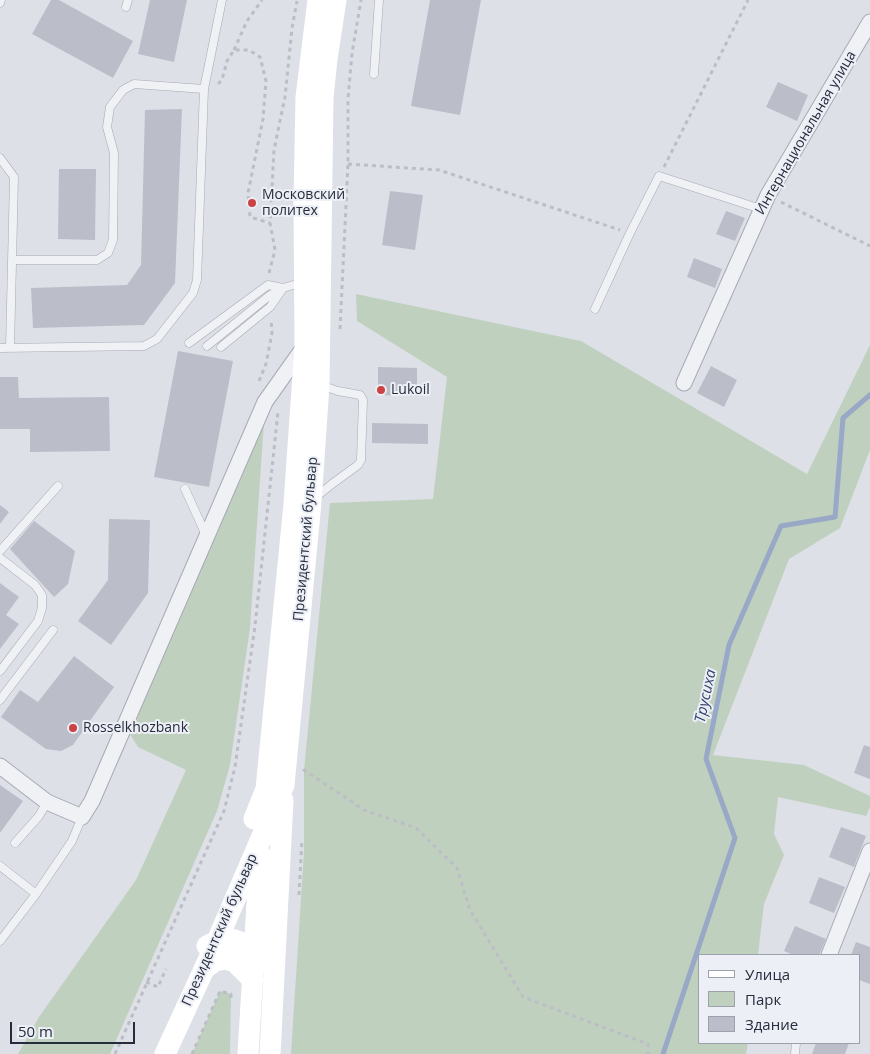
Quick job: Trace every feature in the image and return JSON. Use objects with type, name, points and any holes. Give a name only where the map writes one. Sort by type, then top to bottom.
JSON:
[{"type":"main road","name":"Президентский бульвар","points":[[275,787],[305,346],[306,97],[318,0]]},
{"type":"main road","name":"Президентский бульвар","points":[[165,1054],[249,833],[275,787],[311,502],[319,385],[323,98],[336,0]]},
{"type":"main road","points":[[248,1054],[261,840],[275,787]]},
{"type":"main road","points":[[270,1054],[274,982],[275,787]]},
{"type":"main road","name":"Президентский бульвар","points":[[217,941],[261,840]]},
{"type":"main road","points":[[198,964],[207,946],[226,939],[235,940],[246,944],[254,952],[274,982]]},
{"type":"main road","points":[[198,964],[226,959],[235,962],[253,980]]},
{"type":"main road","name":"Президентский бульвар","points":[[149,1054],[198,964]]},
{"type":"street","name":"Интернациональная улица","points":[[684,384],[768,195],[870,22]]},
{"type":"street","points":[[0,766],[48,802],[82,817],[92,801],[265,402],[305,346]]},
{"type":"street","points":[[829,954],[870,851]]},
{"type":"lane","points":[[0,348],[144,346],[157,339],[192,293],[197,280],[204,90],[222,0]]},
{"type":"lane","points":[[374,74],[379,0]]},
{"type":"lane","points":[[12,260],[97,260],[108,254],[113,240],[114,153],[107,127],[110,107],[123,90],[134,84],[204,90]]},
{"type":"lane","points":[[0,158],[14,177],[10,348]]},
{"type":"lane","points":[[595,309],[659,176],[761,209]]},
{"type":"lane","points":[[207,346],[269,296],[283,288],[304,282]]},
{"type":"lane","points":[[189,343],[268,285],[283,288]]},
{"type":"lane","points":[[222,347],[270,307],[283,288]]},
{"type":"lane","points":[[311,502],[358,465],[360,460],[363,400],[360,396],[319,385]]},
{"type":"lane","points":[[0,552],[58,486]]},
{"type":"lane","points":[[185,489],[206,535]]},
{"type":"lane","points":[[0,558],[35,585],[42,595],[42,608],[38,621],[0,671]]},
{"type":"lane","points":[[0,700],[53,630]]},
{"type":"lane","points":[[15,843],[39,816],[48,802]]},
{"type":"lane","points":[[0,941],[36,894],[72,841],[82,817]]},
{"type":"lane","points":[[0,866],[36,894]]},
{"type":"path","points":[[204,90],[212,89],[222,80],[227,60],[234,50],[247,21],[262,0]]},
{"type":"path","points":[[268,285],[275,250],[270,223],[274,150],[285,97],[292,28],[298,0]]},
{"type":"path","points":[[340,330],[348,164],[348,99],[352,54],[361,0]]},
{"type":"path","points":[[659,176],[748,0]]},
{"type":"path","points":[[234,50],[249,50],[260,57],[266,81],[263,119],[248,193],[250,217],[270,223]]},
{"type":"path","points":[[348,164],[439,170],[630,233]]},
{"type":"path","points":[[768,195],[870,246]]},
{"type":"path","points":[[257,386],[266,364],[272,333],[270,307]]},
{"type":"path","points":[[115,1054],[224,811],[235,768],[255,626],[278,412]]},
{"type":"path","points":[[304,770],[364,810],[416,828],[457,868],[470,910],[523,997],[648,1044],[648,1054]]},
{"type":"path","points":[[146,982],[158,987],[166,969]]},
{"type":"path","points":[[192,1054],[220,991],[231,994],[231,1004]]},
{"type":"green space","points":[[356,294],[581,341],[807,474],[870,345],[870,450],[840,528],[789,559],[713,755],[804,765],[870,796],[870,807],[866,816],[778,797],[774,834],[784,855],[764,904],[758,954],[698,954],[698,1044],[748,1044],[746,1054],[291,1054],[304,852],[304,770],[330,503],[433,499],[447,377],[357,321]]},
{"type":"green space","points":[[264,421],[250,628],[230,765],[217,811],[110,1054],[18,1054],[39,1017],[136,880],[186,770],[138,747],[130,734]]},
{"type":"green space","points":[[220,991],[231,994],[230,1054],[192,1054]]},
{"type":"building","points":[[51,0],[59,0],[133,41],[113,78],[32,34]]},
{"type":"building","points":[[150,0],[187,0],[174,62],[138,54]]},
{"type":"building","points":[[430,0],[481,0],[460,115],[411,106]]},
{"type":"building","points":[[778,82],[808,95],[797,121],[766,107]]},
{"type":"building","points":[[182,109],[175,283],[144,325],[33,328],[31,288],[127,285],[141,265],[145,110]]},
{"type":"building","points":[[59,169],[96,169],[95,240],[58,239]]},
{"type":"building","points":[[390,191],[423,195],[415,250],[382,245]]},
{"type":"building","points":[[726,211],[745,218],[735,241],[716,234]]},
{"type":"building","points":[[694,258],[722,269],[715,288],[687,277]]},
{"type":"building","points":[[178,351],[233,361],[209,487],[154,477]]},
{"type":"building","points":[[711,366],[737,380],[724,407],[697,393]]},
{"type":"building","points":[[378,367],[417,368],[417,396],[378,395]]},
{"type":"building","points":[[0,377],[18,377],[19,398],[109,397],[110,451],[30,452],[30,429],[0,429]]},
{"type":"building","points":[[372,423],[428,424],[428,444],[372,443]]},
{"type":"building","points":[[0,505],[9,512],[0,524]]},
{"type":"building","points":[[109,519],[150,520],[148,593],[111,645],[78,621],[108,580]]},
{"type":"building","points":[[34,521],[75,551],[68,584],[54,597],[10,549]]},
{"type":"building","points":[[0,583],[19,597],[6,615],[19,624],[0,649]]},
{"type":"building","points":[[74,656],[114,687],[73,745],[61,751],[46,749],[1,717],[20,690],[38,702]]},
{"type":"building","points":[[864,745],[870,747],[870,779],[854,773]]},
{"type":"building","points":[[0,785],[23,801],[0,833]]},
{"type":"building","points":[[841,827],[866,836],[854,867],[829,857]]},
{"type":"building","points":[[819,877],[845,887],[834,913],[809,903]]},
{"type":"building","points":[[795,926],[826,939],[819,954],[791,954],[784,951]]},
{"type":"building","points":[[856,942],[870,947],[870,984],[860,980],[860,954],[851,954]]},
{"type":"building","points":[[816,1044],[849,1044],[845,1054],[812,1054]]},
{"type":"waterway","name":"Трусиха","points":[[663,1054],[735,838],[706,759],[729,645],[781,526],[835,517],[843,418],[870,395]]},
{"type":"place","name":"Московский политех","points":[[252,203]]},
{"type":"place","name":"Lukoil","points":[[381,390]]},
{"type":"place","name":"Rosselkhozbank","points":[[73,728]]}]
